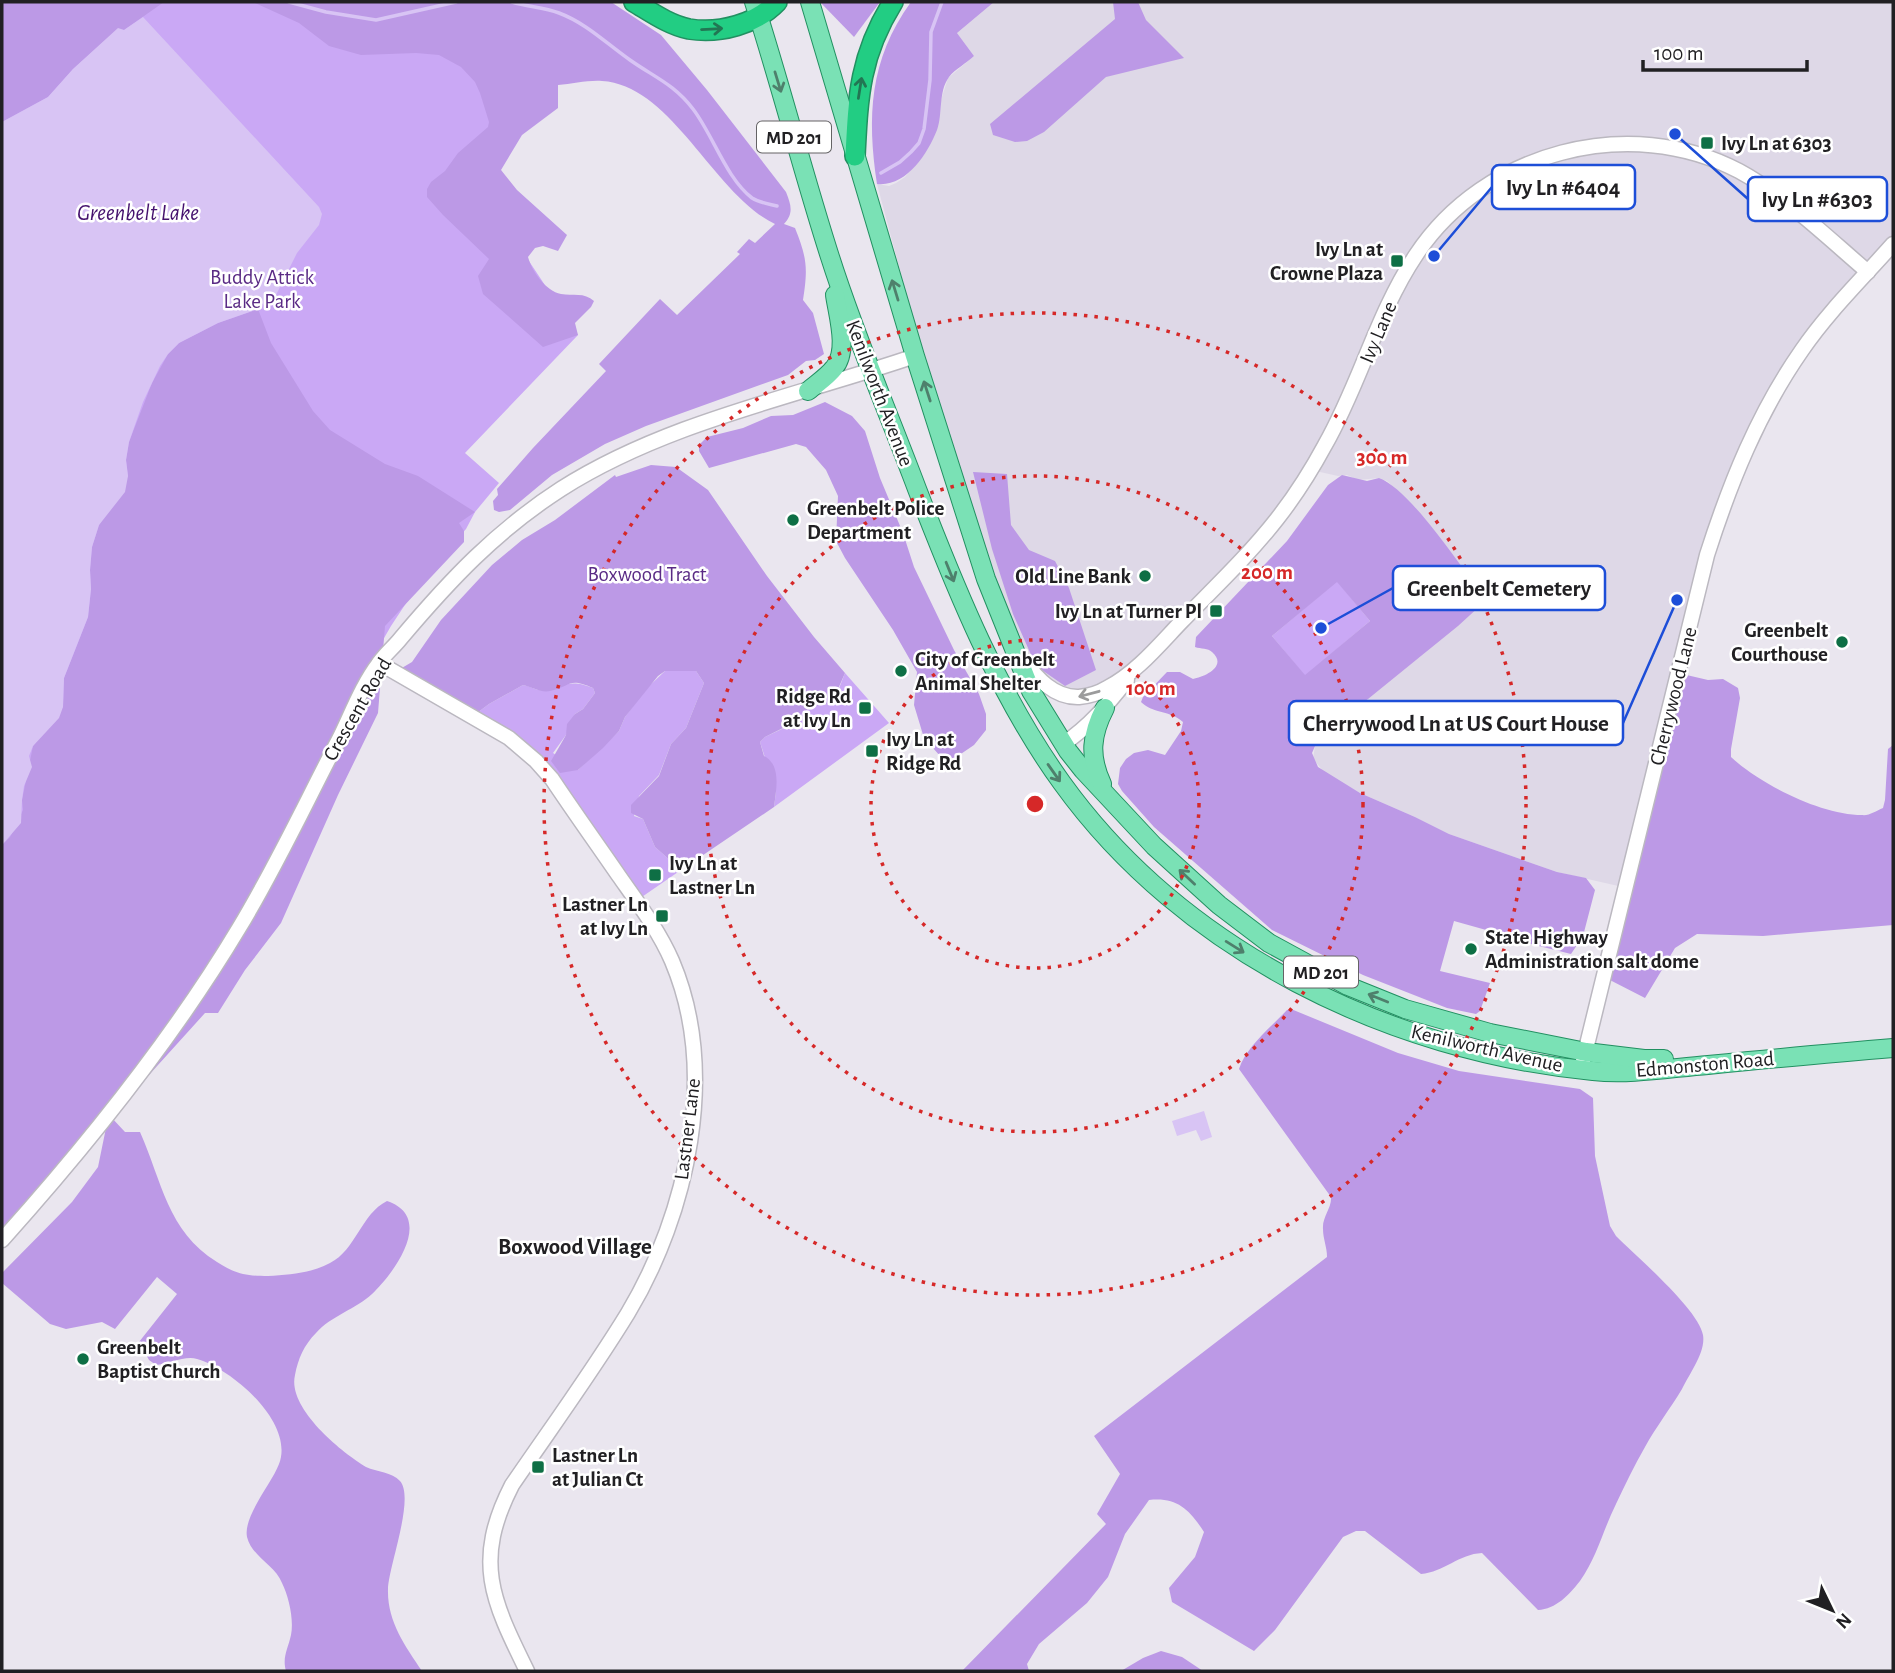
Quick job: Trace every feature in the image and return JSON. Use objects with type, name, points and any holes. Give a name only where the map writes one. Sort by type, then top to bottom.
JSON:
[{"type":"highway","points":[[634,2],[689,29],[726,28],[756,9],[777,2]]},
{"type":"highway","points":[[855,156],[860,82],[873,36],[892,2]]},
{"type":"main road","name":"Kenilworth Avenue","points":[[810,2],[915,356],[986,579],[1031,691],[1063,744],[1107,797],[1154,846],[1248,928],[1301,962],[1348,986],[1405,1009],[1583,1060]]},
{"type":"main road","name":"Kenilworth Avenue","points":[[756,9],[830,257],[870,371],[966,611],[1047,762],[1092,821],[1154,884],[1228,943],[1318,994],[1403,1030],[1487,1053],[1583,1060]]},
{"type":"main road","points":[[808,391],[834,369],[841,353],[830,257]]},
{"type":"main road","points":[[1105,708],[1098,720],[1092,746],[1095,769],[1107,797]]},
{"type":"main road","points":[[1020,714],[1045,739],[1063,744]]},
{"type":"main road","name":"Edmonston Road","points":[[1583,1060],[1829,1054],[1893,1048]]},
{"type":"street","name":"Ivy Lane","points":[[1063,744],[1080,733],[1105,708],[1146,658],[1253,548],[1301,486],[1342,411],[1396,289],[1427,239],[1472,195],[1519,167],[1573,148],[1618,144],[1661,148],[1701,157],[1737,170],[1770,191],[1868,272]]},
{"type":"street","name":"Cherrywood Lane","points":[[1583,1060],[1707,555],[1729,489],[1754,434],[1796,360],[1834,308],[1893,244]]},
{"type":"street","name":"Crescent Road","points":[[2,1240],[127,1091],[220,960],[379,663],[487,544],[561,489],[625,454],[662,439],[915,356]]},
{"type":"street","name":"Ivy Lane","points":[[1014,648],[1046,686],[1061,694],[1075,697],[1107,688],[1146,658]]},
{"type":"street","name":"Lastner Lane","points":[[379,663],[509,738],[552,779],[657,932],[678,976],[693,1037],[696,1082],[693,1120],[678,1198],[662,1243],[628,1313],[512,1485],[492,1534],[490,1567],[495,1601],[527,1671]]},
{"type":"shaded area","points":[[994,2],[1893,2],[1893,244],[1802,350],[1729,489],[1627,888],[1557,872],[1449,834],[1360,793],[1325,773],[1313,759],[1315,746],[1326,730],[1421,656],[1483,602],[1483,598],[1415,507],[1387,481],[1379,478],[1358,480],[1347,475],[1338,476],[1311,470],[1301,486],[1122,678],[1075,697],[1032,672],[957,484],[877,184],[889,186],[896,183],[905,177],[923,156],[940,114],[948,78],[974,56],[957,33]]},
{"type":"green space","points":[[2,2],[164,2],[124,30],[118,29],[73,69],[48,97],[2,122]]},
{"type":"green space","name":"Buddy Attick Lake Park","points":[[113,2],[265,2],[429,41],[489,66],[501,170],[519,246],[578,335],[465,453],[499,483],[475,512],[466,529],[420,582],[391,626],[338,718],[2,1223],[2,59]]},
{"type":"green space","points":[[253,2],[611,2],[661,35],[786,192],[791,209],[784,224],[795,228],[802,247],[806,271],[803,300],[813,313],[824,354],[815,360],[806,361],[788,375],[646,426],[605,444],[552,475],[510,510],[494,510],[493,501],[498,495],[497,489],[606,371],[599,364],[660,299],[677,315],[740,254],[737,252],[749,239],[755,243],[775,224],[732,190],[671,120],[650,101],[627,87],[602,81],[558,85],[558,108],[522,135],[501,170],[517,190],[567,235],[558,251],[543,246],[535,248],[528,257],[536,275],[555,292],[582,295],[594,301],[575,323],[578,335],[543,347],[483,294],[478,276],[489,259],[427,197],[431,182],[445,171],[458,153],[488,127],[489,122],[475,82],[461,67],[439,55],[361,55],[329,46],[299,23]]},
{"type":"green space","points":[[820,2],[880,2],[854,37]]},
{"type":"green space","points":[[911,2],[994,2],[957,33],[974,56],[952,74],[946,83],[939,124],[921,159],[906,175],[887,184],[877,184],[872,135],[874,90],[887,45]]},
{"type":"green space","points":[[1113,2],[1138,2],[1146,20],[1184,58],[1106,77],[1044,132],[1027,141],[1015,142],[993,135],[990,124],[1115,19]]},
{"type":"green space","points":[[258,309],[271,343],[313,411],[330,430],[385,464],[418,476],[475,512],[459,523],[464,531],[464,542],[385,626],[378,713],[281,923],[245,970],[218,1013],[205,1013],[111,1117],[125,1132],[140,1132],[168,1204],[187,1236],[200,1250],[235,1272],[253,1276],[276,1276],[300,1273],[330,1263],[346,1250],[371,1214],[387,1201],[401,1209],[408,1219],[409,1232],[400,1259],[372,1294],[322,1327],[312,1338],[298,1363],[295,1388],[307,1415],[330,1440],[366,1467],[389,1474],[400,1481],[405,1502],[389,1578],[388,1601],[398,1633],[422,1671],[286,1671],[285,1657],[292,1623],[287,1595],[279,1577],[254,1550],[247,1537],[249,1519],[279,1464],[282,1448],[278,1432],[269,1415],[243,1386],[211,1365],[193,1358],[156,1365],[149,1360],[139,1342],[177,1294],[157,1277],[115,1329],[102,1322],[66,1329],[50,1324],[2,1283],[2,1273],[72,1202],[98,1167],[107,1123],[2,1238],[2,845],[10,837],[23,810],[22,800],[33,746],[63,707],[64,678],[88,617],[92,547],[99,525],[128,476],[126,460],[129,442],[152,383],[168,354],[179,343],[218,323]]},
{"type":"green space","points":[[825,402],[852,416],[865,431],[914,567],[954,650],[979,694],[986,714],[986,730],[974,745],[952,760],[941,757],[924,738],[914,705],[917,672],[836,541],[838,496],[826,470],[806,447],[796,444],[709,468],[699,451],[699,445],[707,437],[743,428],[771,416],[793,415]]},
{"type":"green space","name":"Boxwood Tract","points":[[651,465],[676,467],[708,490],[767,576],[845,673],[835,696],[828,704],[811,707],[760,742],[764,756],[770,760],[776,772],[774,807],[681,870],[655,847],[643,819],[631,813],[631,805],[659,776],[671,744],[686,728],[704,683],[696,671],[665,671],[658,676],[625,717],[619,731],[603,748],[578,770],[560,773],[551,761],[566,735],[567,724],[595,693],[593,688],[570,683],[557,689],[540,691],[523,685],[473,716],[395,672],[412,662],[441,620],[492,565],[522,540],[555,520],[615,475],[616,477]]},
{"type":"green space","points":[[973,472],[1007,474],[1011,525],[1029,550],[1055,561],[1069,588],[1096,670],[1065,686],[1036,666],[1013,614],[992,549]]},
{"type":"green space","points":[[1342,475],[1367,481],[1379,478],[1392,485],[1435,531],[1484,598],[1481,605],[1458,626],[1368,699],[1339,718],[1318,739],[1312,753],[1318,767],[1360,793],[1449,834],[1557,872],[1586,878],[1595,890],[1583,936],[1571,954],[1454,921],[1440,971],[1490,983],[1480,1011],[1476,1014],[1447,1008],[1363,975],[1272,930],[1154,827],[1118,784],[1120,768],[1126,759],[1134,753],[1148,750],[1165,755],[1181,731],[1183,722],[1146,706],[1141,702],[1143,697],[1167,672],[1180,672],[1193,679],[1213,670],[1216,657],[1208,650],[1195,647],[1196,637],[1287,541],[1328,485]],"holes":[[[1337,582],[1370,621],[1305,675],[1272,636]]]},
{"type":"green space","points":[[1337,581],[1370,621],[1305,676],[1272,636]]},
{"type":"green space","points":[[665,671],[696,671],[704,683],[686,728],[671,744],[659,775],[639,796],[634,816],[643,819],[655,847],[681,870],[636,901],[552,780],[473,716],[523,685],[546,691],[575,683],[593,688],[595,693],[583,709],[575,714],[566,735],[553,753],[578,770],[619,731],[625,717],[645,690]]},
{"type":"green space","points":[[845,673],[889,723],[774,807],[776,792],[760,742],[811,707],[828,704],[836,696]]},
{"type":"green space","points":[[1678,673],[1708,680],[1723,679],[1738,688],[1740,698],[1731,757],[1774,787],[1810,804],[1846,814],[1862,815],[1883,808],[1888,749],[1893,745],[1893,925],[1763,936],[1697,934],[1675,948],[1645,998],[1604,977]]},
{"type":"green space","points":[[1291,1009],[1398,1053],[1459,1071],[1580,1089],[1593,1098],[1595,1156],[1610,1226],[1616,1236],[1679,1298],[1699,1324],[1703,1342],[1696,1363],[1637,1461],[1586,1572],[1567,1596],[1551,1607],[1538,1610],[1482,1553],[1466,1556],[1437,1570],[1421,1574],[1365,1531],[1356,1531],[1343,1537],[1275,1630],[1254,1651],[1172,1602],[1169,1588],[1195,1557],[1204,1532],[1181,1506],[1167,1500],[1149,1500],[1125,1534],[1108,1577],[1087,1603],[1039,1644],[1027,1664],[1029,1671],[962,1671],[1106,1524],[1097,1514],[1120,1474],[1094,1436],[1327,1257],[1323,1225],[1331,1197],[1239,1069],[1253,1045]]},
{"type":"green space","points":[[1161,1651],[1182,1657],[1203,1671],[1121,1671]]},
{"type":"water","name":"Greenbelt Lake","points":[[143,17],[319,207],[322,214],[319,225],[297,253],[276,295],[258,309],[218,323],[179,343],[160,366],[143,402],[129,442],[125,492],[99,525],[92,547],[88,617],[64,678],[63,707],[59,718],[33,746],[29,756],[32,767],[24,786],[21,823],[2,845],[2,122],[48,97],[73,69],[118,28],[124,30]]},
{"type":"water","points":[[1204,1111],[1212,1137],[1201,1141],[1196,1130],[1177,1136],[1172,1121]]},
{"type":"waterway","points":[[289,2],[326,12],[376,20],[456,2]]},
{"type":"waterway","points":[[512,2],[569,17],[671,87],[693,109],[743,190],[755,200],[777,206]]},
{"type":"waterway","points":[[881,173],[911,152],[919,143],[924,129],[930,80],[931,32],[942,2]]},
{"type":"place","name":"Ivy Ln #6303","points":[[1675,134]]},
{"type":"place","name":"Ivy Ln at 6303","points":[[1707,143]]},
{"type":"place","name":"Ivy Ln #6404","points":[[1434,256]]},
{"type":"place","name":"Ivy Ln at Crowne Plaza","points":[[1397,261]]},
{"type":"place","name":"Greenbelt Police Department","points":[[793,520]]},
{"type":"place","name":"Old Line Bank","points":[[1145,576]]},
{"type":"place","name":"Cherrywood Ln at US Court House","points":[[1677,600]]},
{"type":"place","name":"Ivy Ln at Turner Pl","points":[[1216,611]]},
{"type":"place","name":"Greenbelt Cemetery","points":[[1321,628]]},
{"type":"place","name":"Greenbelt Courthouse","points":[[1842,642]]},
{"type":"place","name":"City of Greenbelt Animal Shelter","points":[[901,671]]},
{"type":"place","name":"Ridge Rd at Ivy Ln","points":[[865,708]]},
{"type":"place","name":"Ivy Ln at Ridge Rd","points":[[872,751]]},
{"type":"place","name":"Ivy Ln at Lastner Ln","points":[[655,875]]},
{"type":"place","name":"Lastner Ln at Ivy Ln","points":[[662,916]]},
{"type":"place","name":"State Highway Administration salt dome","points":[[1471,949]]},
{"type":"place","name":"Greenbelt Baptist Church","points":[[83,1359]]},
{"type":"place","name":"Lastner Ln at Julian Ct","points":[[538,1467]]},
{"type":"district","name":"Boxwood Village","points":[[575,1246]]}]
